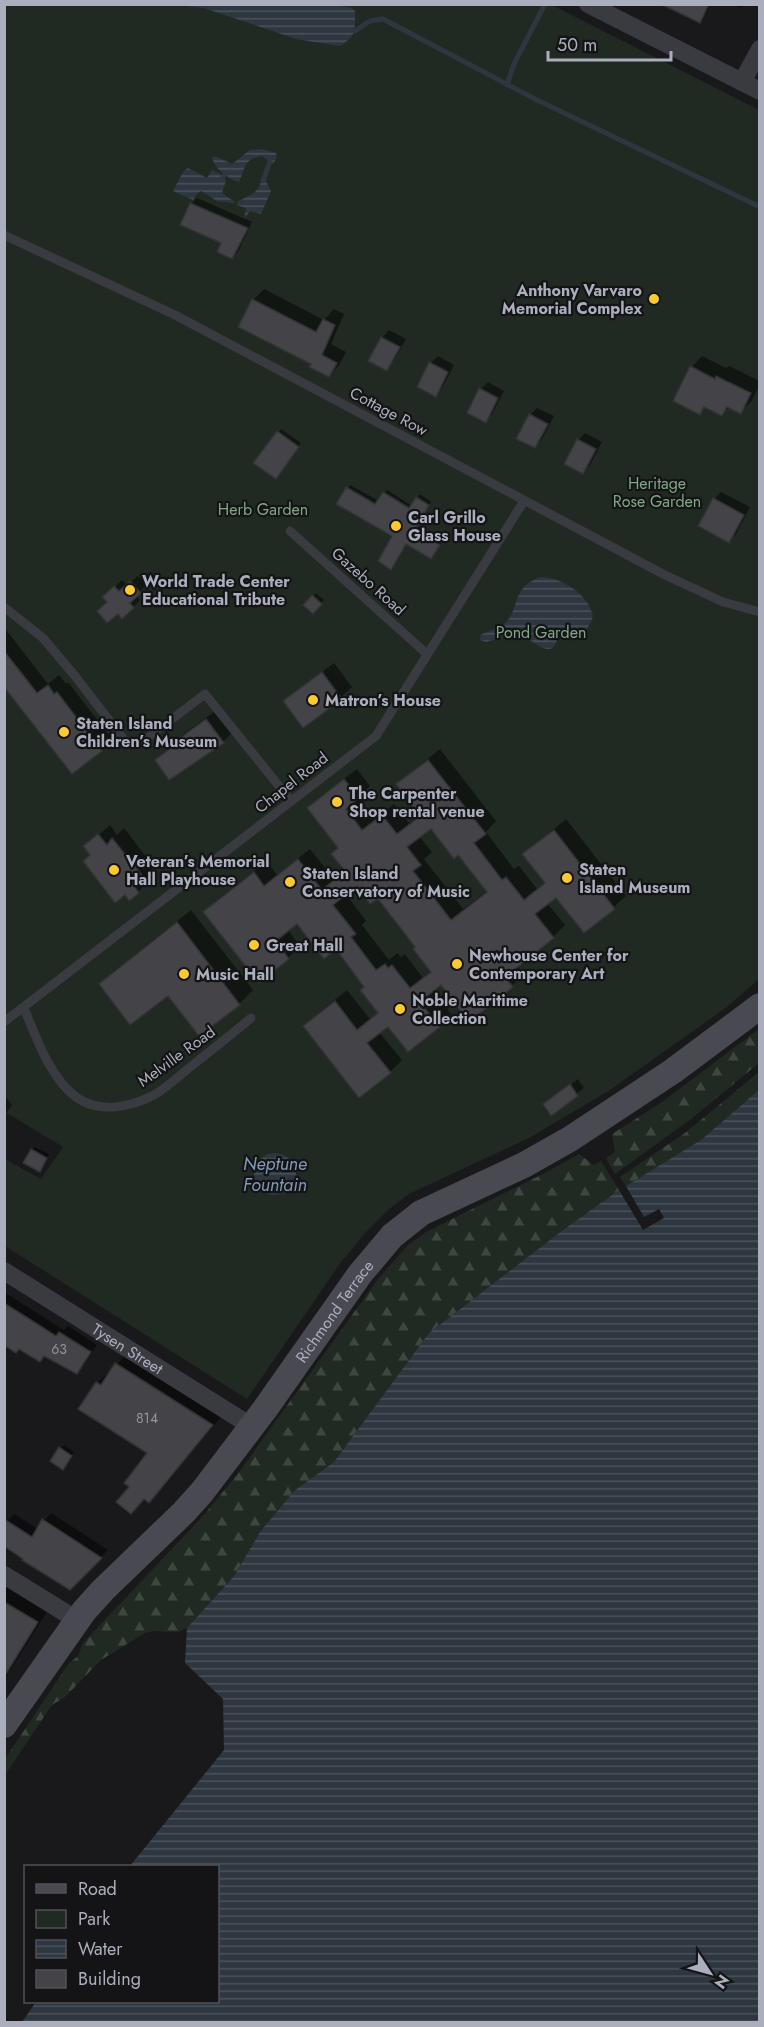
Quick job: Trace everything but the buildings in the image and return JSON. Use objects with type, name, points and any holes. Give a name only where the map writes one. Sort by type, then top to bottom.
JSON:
[{"type":"main road","name":"Richmond Terrace","points":[[4,1725],[77,1620],[103,1590],[193,1502],[368,1264],[392,1236],[430,1207],[524,1165],[570,1139],[674,1071],[759,1006]]},
{"type":"street","points":[[588,4],[759,91]]},
{"type":"street","points":[[742,82],[759,50]]},
{"type":"street","name":"Tysen Street","points":[[4,1271],[251,1426]]},
{"type":"street","points":[[4,1575],[77,1620]]},
{"type":"lane","name":"Cottage Row","points":[[4,235],[175,315],[691,588],[723,602],[759,612]]},
{"type":"lane","name":"Chapel Road","points":[[4,1022],[376,736],[524,501]]},
{"type":"lane","name":"Gazebo Road","points":[[290,531],[428,654]]},
{"type":"lane","points":[[4,607],[43,639],[125,741],[138,745],[205,694],[291,801]]},
{"type":"lane","name":"Melville Road","points":[[24,1008],[39,1046],[66,1088],[78,1098],[107,1108],[121,1107],[155,1094],[251,1018]]},
{"type":"green space","points":[[5,5],[552,5],[759,110],[759,979],[727,1007],[610,1090],[529,1138],[409,1194],[389,1209],[341,1262],[247,1399],[5,1246],[5,1159],[41,1179],[63,1147],[5,1112]]},
{"type":"green space","points":[[759,1029],[759,1063],[691,1119],[615,1174],[606,1158],[615,1152],[612,1134],[662,1102]]},
{"type":"green space","points":[[759,1072],[759,1090],[701,1140],[626,1186],[620,1177],[685,1133]]},
{"type":"green space","points":[[579,1154],[594,1165],[601,1161],[619,1190],[429,1333],[334,1462],[294,1491],[260,1532],[234,1576],[187,1628],[178,1632],[145,1633],[101,1660],[65,1697],[52,1705],[5,1775],[5,1759],[69,1663],[78,1656],[83,1643],[203,1516],[237,1475],[378,1279],[408,1245],[426,1232]]},
{"type":"water","points":[[178,5],[333,5],[352,8],[355,11],[355,28],[350,39],[340,46],[296,39],[204,8]]},
{"type":"water","points":[[262,149],[276,153],[277,157],[273,164],[262,156],[251,159],[239,182],[222,172],[212,157],[232,164],[250,150]]},
{"type":"water","points":[[188,168],[207,178],[212,170],[220,174],[226,181],[222,193],[235,202],[217,201],[201,191],[193,200],[173,191],[183,172]]},
{"type":"water","points":[[265,180],[271,191],[261,214],[250,211],[244,219],[246,208],[237,205],[237,202],[254,193],[260,183]]},
{"type":"water","points":[[541,577],[566,584],[586,601],[593,616],[583,633],[573,636],[555,627],[558,635],[556,644],[547,649],[519,633],[486,642],[480,640],[482,634],[504,624],[513,612],[520,593],[531,581]]},
{"type":"water","points":[[759,1090],[759,2022],[22,2022],[35,2003],[219,2003],[219,1865],[131,1865],[224,1750],[223,1699],[185,1663],[187,1628],[234,1576],[260,1532],[294,1491],[334,1462],[429,1333],[619,1190],[643,1230],[664,1218],[659,1209],[644,1217],[626,1186],[701,1140]]},
{"type":"water","name":"Neptune Fountain","points":[[275,1153],[283,1154],[290,1159],[295,1166],[295,1182],[290,1189],[283,1194],[275,1195],[267,1194],[260,1189],[255,1182],[254,1174],[255,1166],[260,1159],[267,1154]]},
{"type":"waterway","points":[[507,85],[514,64],[545,4]]},
{"type":"waterway","points":[[355,31],[370,21],[383,19],[537,100],[760,207]]},
{"type":"waterway","points":[[263,181],[270,161]]},
{"type":"place","name":"Anthony Varvaro Memorial Complex","points":[[654,299]]},
{"type":"place","name":"Carl Grillo Glass House","points":[[396,526]]},
{"type":"place","name":"World Trade Center Educational Tribute","points":[[130,590]]},
{"type":"place","name":"Matron’s House","points":[[313,700]]},
{"type":"place","name":"Staten Island Children’s Museum","points":[[64,732]]},
{"type":"place","name":"The Carpenter Shop rental venue","points":[[337,802]]},
{"type":"place","name":"Veteran’s Memorial Hall Playhouse","points":[[114,870]]},
{"type":"place","name":"Staten Island Museum","points":[[567,878]]},
{"type":"place","name":"Staten Island Conservatory of Music","points":[[290,882]]},
{"type":"place","name":"Great Hall","points":[[254,945]]},
{"type":"place","name":"Newhouse Center for Contemporary Art","points":[[457,964]]},
{"type":"place","name":"Music Hall","points":[[184,974]]},
{"type":"place","name":"Noble Maritime Collection","points":[[400,1009]]},
{"type":"park label","name":"Heritage Rose Garden","points":[[657,492]]},
{"type":"park label","name":"Herb Garden","points":[[263,509]]},
{"type":"park label","name":"Pond Garden","points":[[541,632]]}]
